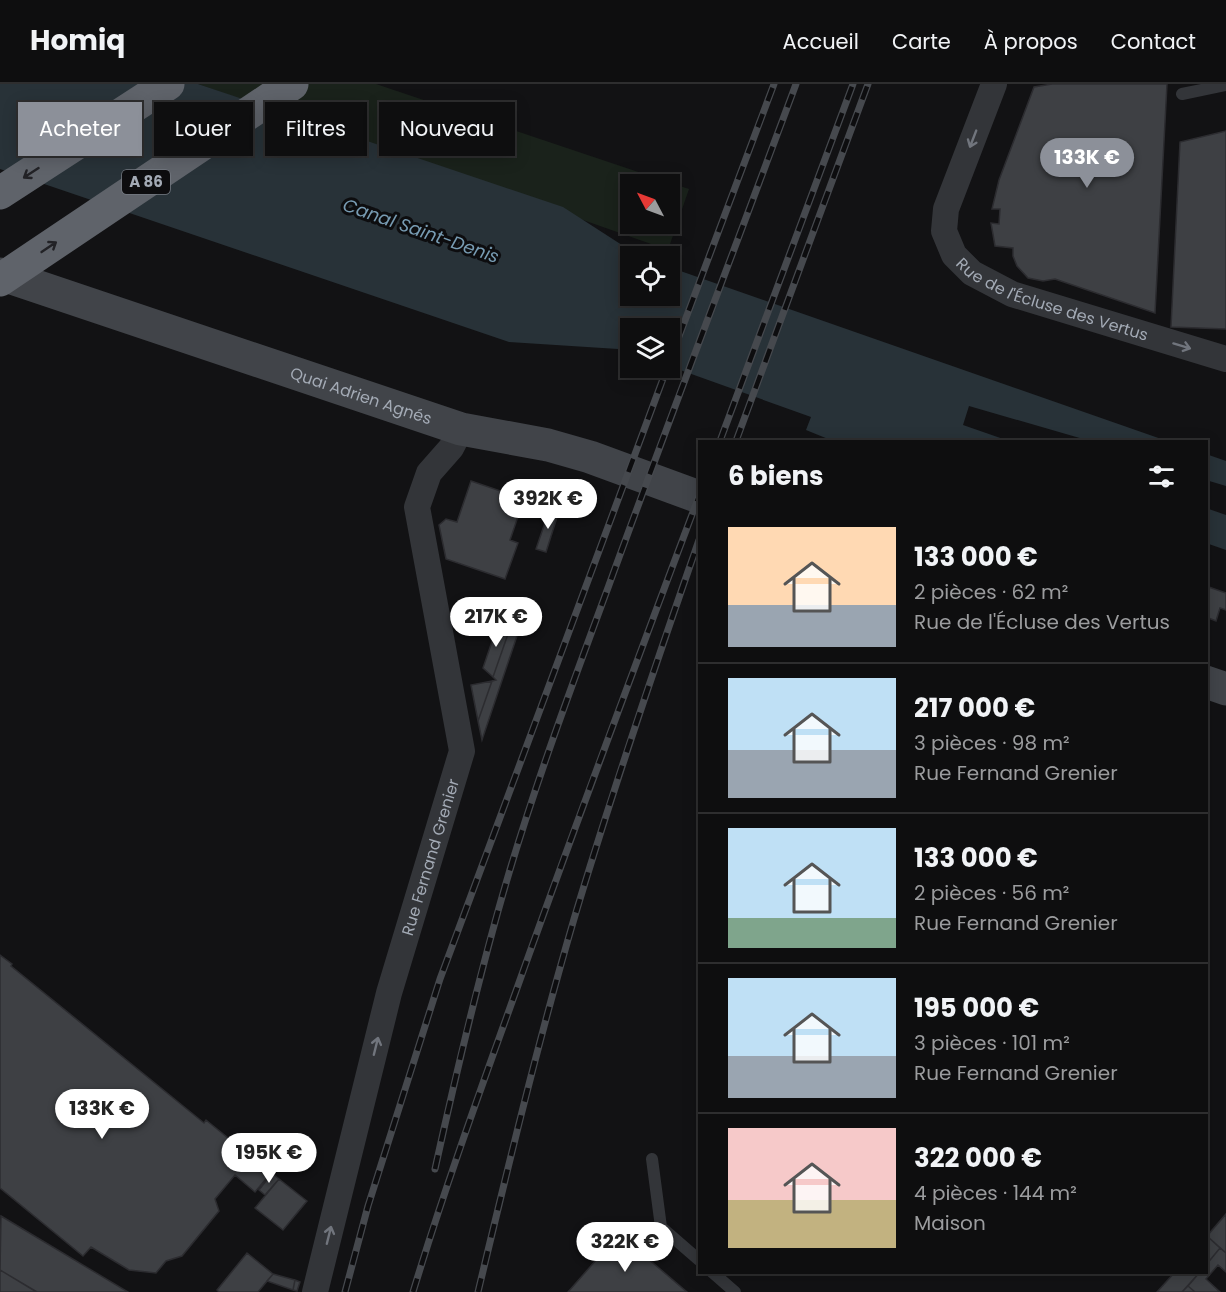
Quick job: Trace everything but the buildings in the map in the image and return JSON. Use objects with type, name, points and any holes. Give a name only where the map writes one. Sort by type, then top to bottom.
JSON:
[{"type":"highway","points":[[0,193],[168,84]]},
{"type":"highway","name":"A 86","points":[[9,279],[292,84]]},
{"type":"street","name":"Rue de l'Écluse des Vertus","points":[[994,84],[946,208],[945,231],[954,255],[972,273],[1012,294],[1226,359]]},
{"type":"street","name":"Quai Adrien Agnés","points":[[9,279],[461,429],[548,445],[698,497]]},
{"type":"street","name":"Rue Fernand Grenier","points":[[315,1292],[388,993],[462,751],[417,507],[429,473],[452,448],[461,429]]},
{"type":"street","points":[[1208,683],[1226,689]]},
{"type":"lane","points":[[1182,94],[1226,85]]},
{"type":"lane","points":[[652,1159],[661,1227],[698,1259]]},
{"type":"lane","points":[[714,1274],[735,1292]]},
{"type":"shaded area","points":[[198,84],[376,84],[430,102],[379,102],[379,148],[367,144],[367,102],[265,102],[265,108]]},
{"type":"shaded area","points":[[515,131],[644,174],[620,174],[620,233],[402,156],[515,156]]},
{"type":"shaded area","points":[[680,186],[689,189],[680,215]]},
{"type":"shaded area","points":[[623,234],[674,234],[669,246],[657,246]]},
{"type":"water","name":"Canal Saint-Denis","points":[[0,84],[198,84],[251,102],[154,102],[154,156],[253,156],[253,103],[265,107],[265,156],[367,156],[367,141],[379,145],[379,156],[412,156],[563,207],[623,246],[620,246],[620,306],[680,306],[680,271],[1164,440],[1087,440],[969,406],[963,425],[1006,440],[831,440],[806,430],[811,417],[680,370],[680,318],[620,318],[620,350],[509,342],[0,169]]},
{"type":"water","points":[[1208,455],[1226,461],[1226,486],[1208,481]]},
{"type":"water","points":[[1208,509],[1226,515],[1226,550],[1208,544]]},
{"type":"railway","points":[[680,334],[774,84]]},
{"type":"railway","points":[[435,1169],[488,947],[532,800],[632,522],[796,84]]},
{"type":"railway","points":[[720,440],[853,84]]},
{"type":"railway","points":[[736,440],[868,84]]},
{"type":"railway","points":[[345,1292],[368,1206],[440,979],[663,378]]},
{"type":"railway","points":[[413,1292],[437,1216],[538,929],[698,499]]},
{"type":"railway","points":[[478,1292],[512,1151],[574,919],[634,729],[698,543]]}]
